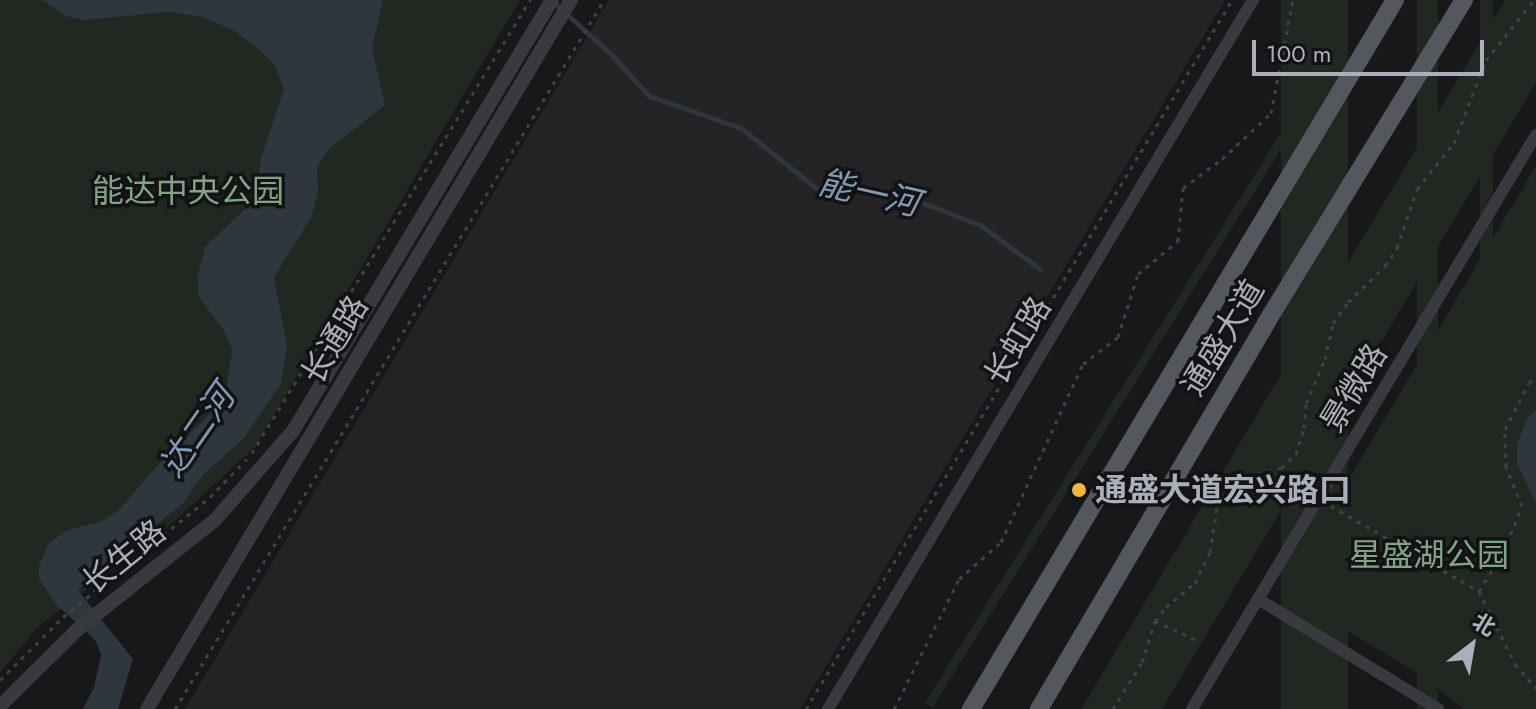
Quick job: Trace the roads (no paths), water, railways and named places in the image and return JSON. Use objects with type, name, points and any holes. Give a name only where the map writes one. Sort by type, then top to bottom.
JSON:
[{"type":"main road","name":"通盛大道","points":[[971,709],[1395,0]]},
{"type":"main road","name":"通盛大道","points":[[1039,709],[1266,323],[1464,0]]},
{"type":"street","name":"长通路","points":[[332,368],[552,0]]},
{"type":"street","name":"长通路","points":[[147,709],[571,0]]},
{"type":"street","name":"长虹路","points":[[828,709],[1253,0]]},
{"type":"street","name":"景微路","points":[[1192,709],[1536,135]]},
{"type":"street","name":"长生路","points":[[0,706],[78,629],[215,520],[263,470],[293,431],[332,368]]},
{"type":"street","points":[[1258,599],[1438,709]]},
{"type":"water","name":"达二河","points":[[42,0],[383,0],[372,48],[385,105],[330,148],[317,167],[318,192],[312,216],[274,277],[287,346],[281,384],[243,439],[204,474],[184,502],[78,590],[133,659],[118,709],[83,709],[94,687],[101,655],[96,641],[55,603],[39,579],[39,566],[48,544],[67,530],[100,522],[118,511],[156,467],[211,413],[226,392],[232,349],[225,332],[198,296],[198,274],[205,247],[248,206],[258,183],[261,158],[284,89],[274,64],[258,49],[235,31],[203,17],[169,12],[84,20],[66,16]]},
{"type":"water","points":[[1536,410],[1536,503],[1517,464],[1517,445],[1526,420]]},
{"type":"waterway","name":"能一河","points":[[552,1],[611,54],[649,96],[741,128],[816,188],[897,193],[980,225],[1040,269]]},
{"type":"place","name":"通盛大道宏兴路口","points":[[1079,490]]},
{"type":"park label","name":"能达中央公园","points":[[188,191]]},
{"type":"park label","name":"星盛湖公园","points":[[1429,555]]}]
